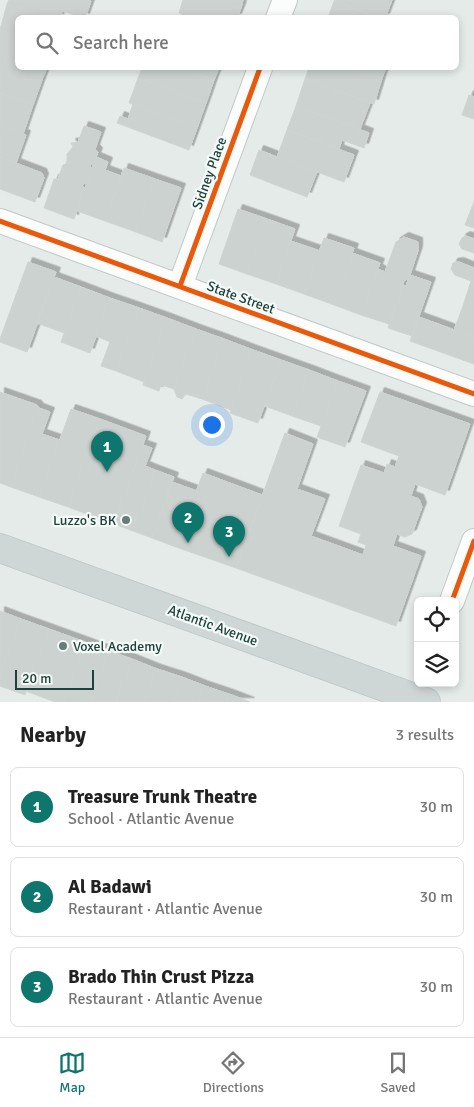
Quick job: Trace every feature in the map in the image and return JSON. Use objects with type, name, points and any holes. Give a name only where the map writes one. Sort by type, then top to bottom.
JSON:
[{"type":"main road","name":"Atlantic Avenue","points":[[0,548],[419,696]]},
{"type":"street","points":[[279,15],[284,0]]},
{"type":"street","name":"Sidney Place","points":[[180,286],[259,70]]},
{"type":"street","name":"State Street","points":[[0,221],[474,394]]},
{"type":"street","points":[[453,597],[474,541]]},
{"type":"building","points":[[9,0],[91,1],[86,15],[75,15],[62,11],[61,15],[36,15],[7,4]]},
{"type":"building","points":[[183,0],[219,0],[241,8],[238,15],[184,15],[179,13]]},
{"type":"building","points":[[219,0],[243,0],[241,8]]},
{"type":"building","points":[[334,0],[392,0],[386,15],[371,15]]},
{"type":"building","points":[[334,1],[370,15],[329,15]]},
{"type":"building","points":[[7,4],[36,15],[15,15],[15,35],[0,30]]},
{"type":"building","points":[[0,30],[15,35],[15,66],[0,61]]},
{"type":"building","points":[[0,61],[15,67],[15,70],[24,70],[43,77],[33,105],[0,93]]},
{"type":"building","points":[[24,70],[46,70],[43,77]]},
{"type":"building","points":[[141,70],[186,70],[214,80],[206,103],[138,78]]},
{"type":"building","points":[[186,70],[218,70],[214,80]]},
{"type":"building","points":[[308,70],[359,70],[382,78],[374,104],[305,79]]},
{"type":"building","points":[[359,70],[385,70],[382,78]]},
{"type":"building","points":[[138,78],[206,103],[197,128],[129,103]]},
{"type":"building","points":[[305,79],[370,103],[360,129],[296,106]]},
{"type":"building","points":[[0,93],[33,105],[23,134],[0,126]]},
{"type":"building","points":[[469,95],[474,97],[474,119],[462,115]]},
{"type":"building","points":[[133,104],[197,128],[189,150],[117,123],[120,116],[128,119]]},
{"type":"building","points":[[296,106],[369,133],[364,148],[342,140],[339,149],[287,130]]},
{"type":"building","points":[[0,126],[26,135],[16,163],[0,157]]},
{"type":"building","points":[[84,126],[101,132],[95,149],[98,152],[94,163],[90,165],[92,171],[87,182],[82,185],[85,189],[74,219],[44,208],[54,179],[58,179],[63,165],[67,164],[67,154],[73,147],[71,143],[78,142]]},
{"type":"building","points":[[287,130],[354,155],[344,182],[277,157]]},
{"type":"building","points":[[259,150],[317,172],[307,197],[250,175]]},
{"type":"building","points":[[0,157],[42,173],[44,178],[35,202],[0,189]]},
{"type":"building","points":[[96,157],[108,162],[105,170],[121,176],[105,221],[77,211]]},
{"type":"building","points":[[124,168],[155,179],[136,232],[105,221]]},
{"type":"building","points":[[155,179],[181,188],[162,242],[136,232]]},
{"type":"building","points":[[474,202],[474,228],[465,225]]},
{"type":"building","points":[[238,209],[267,219],[247,274],[219,264]]},
{"type":"building","points":[[267,219],[295,229],[276,284],[247,274]]},
{"type":"building","points":[[466,236],[474,239],[474,253],[462,249],[459,244],[462,238]]},
{"type":"building","points":[[404,237],[418,242],[418,251],[409,278],[404,281],[389,324],[361,315],[378,269],[385,272],[396,242]]},
{"type":"building","points":[[324,238],[354,248],[334,305],[304,294]]},
{"type":"building","points":[[291,241],[320,251],[304,294],[276,284]]},
{"type":"building","points":[[352,253],[380,263],[361,315],[334,305]]},
{"type":"building","points":[[28,262],[56,272],[27,352],[0,342],[0,339]]},
{"type":"building","points":[[459,262],[474,268],[474,282],[455,275],[451,269],[453,263]]},
{"type":"building","points":[[410,275],[431,282],[412,336],[388,328],[403,285],[406,286]]},
{"type":"building","points":[[54,277],[81,287],[64,333],[37,323]]},
{"type":"building","points":[[471,281],[474,282],[474,310],[463,306]]},
{"type":"building","points":[[81,287],[110,298],[90,353],[61,342]]},
{"type":"building","points":[[110,298],[139,308],[116,371],[101,366],[110,342],[96,336]]},
{"type":"building","points":[[463,306],[474,310],[474,337],[454,330]]},
{"type":"building","points":[[139,308],[167,318],[144,382],[116,371]]},
{"type":"building","points":[[419,317],[474,337],[474,364],[410,341]]},
{"type":"building","points":[[167,318],[196,329],[174,389],[161,385],[159,391],[143,385]]},
{"type":"building","points":[[196,329],[224,339],[202,399],[186,394],[182,399],[177,397],[174,389]]},
{"type":"building","points":[[224,339],[253,350],[231,410],[202,399]]},
{"type":"building","points":[[253,350],[281,360],[258,423],[230,413]]},
{"type":"building","points":[[281,360],[309,370],[292,416],[265,406]]},
{"type":"building","points":[[309,370],[338,381],[321,426],[292,416]]},
{"type":"building","points":[[338,381],[366,391],[345,447],[317,437]]},
{"type":"building","points":[[0,392],[37,405],[39,408],[11,487],[0,483]]},
{"type":"building","points":[[380,392],[470,424],[445,495],[415,484],[411,496],[419,499],[422,507],[412,534],[405,537],[397,534],[393,546],[421,556],[396,626],[236,568],[285,433],[313,444],[297,489],[325,499],[311,536],[363,555],[366,545],[358,542],[361,534],[339,526],[361,465],[384,473],[387,464],[395,467],[399,456],[361,442]]},
{"type":"building","points":[[39,408],[50,412],[42,434],[60,440],[39,497],[11,487]]},
{"type":"building","points":[[71,409],[100,419],[68,507],[39,497]]},
{"type":"building","points":[[100,419],[146,436],[114,524],[68,507]]},
{"type":"building","points":[[143,445],[152,448],[145,466],[155,470],[133,531],[114,524]]},
{"type":"building","points":[[155,470],[174,477],[152,538],[133,531]]},
{"type":"building","points":[[203,473],[262,495],[236,568],[176,547]]},
{"type":"building","points":[[172,482],[197,491],[176,547],[152,538]]},
{"type":"building","points":[[0,611],[21,619],[0,676]]},
{"type":"building","points":[[21,619],[49,629],[25,695],[0,686],[0,676]]},
{"type":"building","points":[[49,629],[85,642],[64,702],[55,702],[26,691]]},
{"type":"building","points":[[85,642],[109,651],[91,702],[64,702]]},
{"type":"building","points":[[109,651],[132,659],[116,702],[91,702]]},
{"type":"building","points":[[132,659],[157,669],[145,702],[116,702]]},
{"type":"building","points":[[157,669],[182,677],[173,702],[145,702]]},
{"type":"building","points":[[182,677],[205,686],[199,702],[173,702]]},
{"type":"building","points":[[205,686],[229,694],[226,702],[199,702]]},
{"type":"building","points":[[229,694],[250,702],[226,702]]},
{"type":"cycle path","points":[[180,286],[259,70]]},
{"type":"cycle path","points":[[0,221],[474,394]]},
{"type":"cycle path","points":[[453,597],[474,541]]},
{"type":"place","name":"Treasure Trunk Theatre","points":[[107,472]]},
{"type":"place","name":"Luzzo's BK","points":[[126,520]]},
{"type":"place","name":"Al Badawi","points":[[188,543]]},
{"type":"place","name":"Brado Thin Crust Pizza","points":[[229,557]]},
{"type":"place","name":"Voxel Academy","points":[[63,646]]}]
